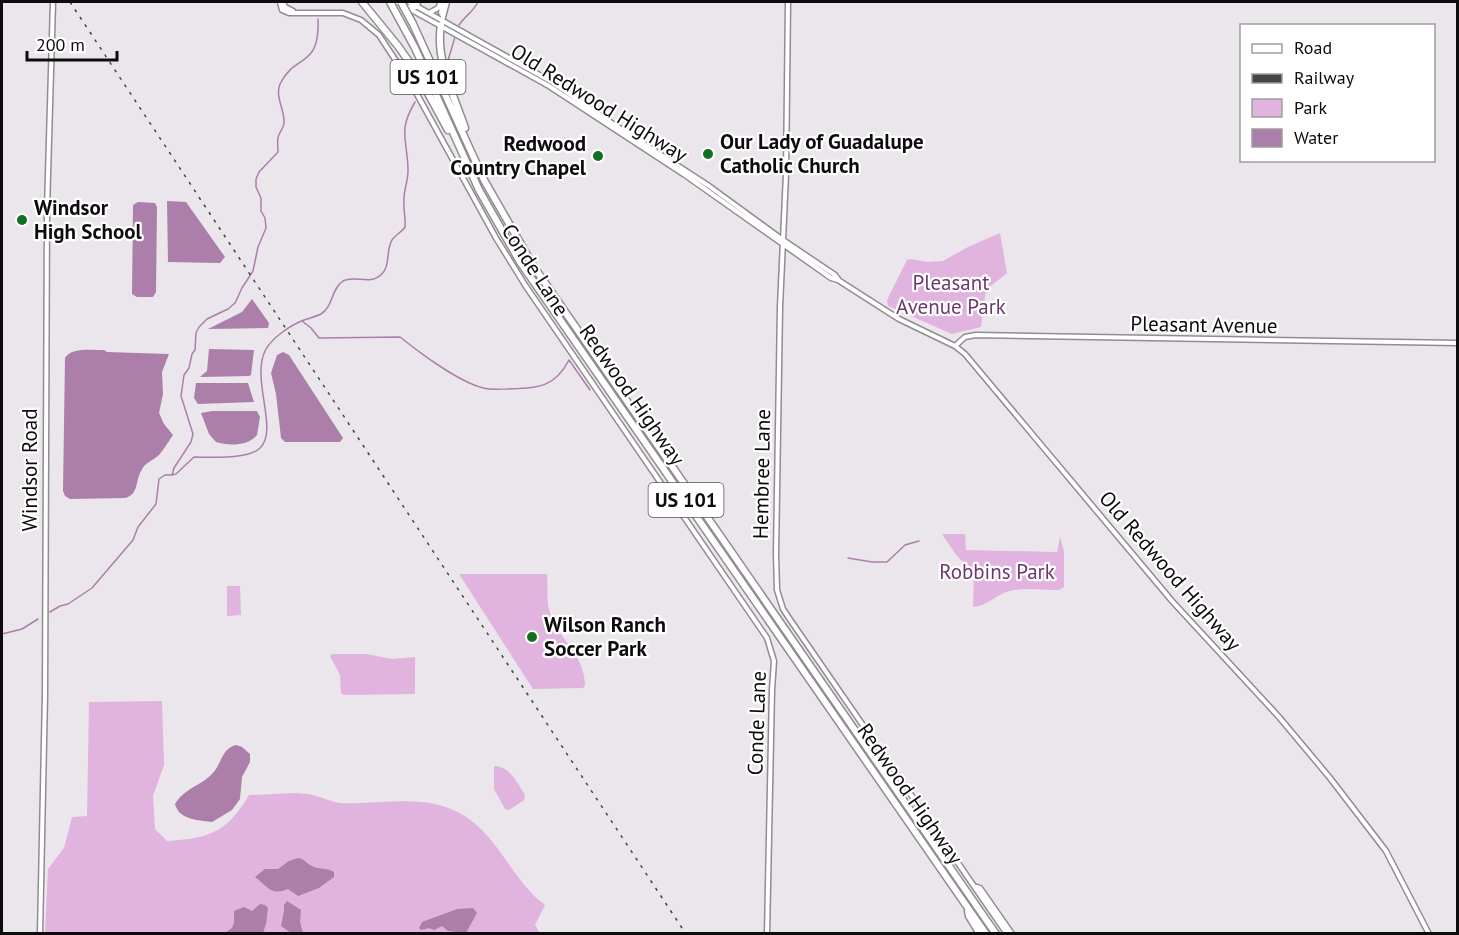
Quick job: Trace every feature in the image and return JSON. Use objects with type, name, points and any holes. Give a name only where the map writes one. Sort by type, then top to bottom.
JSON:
[{"type":"highway","points":[[363,2],[417,73],[472,176]]},
{"type":"highway","name":"Redwood Highway","points":[[390,2],[419,58],[472,176],[520,262],[986,933]]},
{"type":"highway","name":"Redwood Highway","points":[[401,2],[480,171],[534,267],[996,933]]},
{"type":"highway","points":[[409,5],[417,4]]},
{"type":"highway","points":[[442,21],[440,49],[444,67],[480,171]]},
{"type":"highway","points":[[968,907],[969,916],[980,933]]},
{"type":"main road","name":"Windsor Road","points":[[40,933],[45,701],[47,218],[52,2]]},
{"type":"main road","name":"Conde Lane","points":[[281,2],[287,9],[297,12],[337,12],[350,15],[361,20],[379,35],[413,87],[496,238],[525,285],[767,638],[774,662],[771,700],[767,933]]},
{"type":"main road","name":"Old Redwood Highway","points":[[396,2],[409,5],[442,21],[552,82],[719,193],[776,235],[783,243]]},
{"type":"main road","points":[[429,13],[444,2]]},
{"type":"main road","points":[[442,21],[444,2]]},
{"type":"main road","name":"Hembree Lane","points":[[788,2],[776,523],[777,590],[783,609],[790,621],[976,886],[980,888],[1012,933]]},
{"type":"main road","name":"Old Redwood Highway","points":[[417,4],[549,86],[685,175],[898,319],[955,346],[979,368],[1172,601],[1305,748],[1386,851],[1428,933]]},
{"type":"main road","points":[[776,235],[784,222]]},
{"type":"main road","name":"Pleasant Avenue","points":[[955,346],[965,337],[976,335],[1458,343]]},
{"type":"main road","name":"Hembree Lane","points":[[976,886],[976,891],[1007,933]]},
{"type":"green space","name":"Pleasant Avenue Park","points":[[1000,233],[1007,273],[986,290],[981,327],[952,334],[888,306],[887,300],[907,260],[943,261]]},
{"type":"green space","name":"Robbins Park","points":[[942,534],[965,534],[966,550],[1057,552],[1060,537],[1064,551],[1064,587],[1059,590],[1009,591],[983,605],[973,607],[974,573],[957,556]]},
{"type":"green space","name":"Wilson Ranch Soccer Park","points":[[459,574],[547,574],[550,613],[580,664],[584,674],[583,688],[533,689]]},
{"type":"green space","points":[[227,586],[240,586],[241,615],[227,616]]},
{"type":"green space","points":[[332,654],[366,654],[392,659],[415,657],[415,694],[343,695],[340,675],[330,656]]},
{"type":"green space","points":[[162,701],[164,765],[153,796],[155,829],[167,841],[194,838],[216,831],[233,818],[249,795],[299,793],[340,803],[426,802],[458,812],[483,831],[525,886],[545,905],[535,925],[540,933],[45,934],[48,869],[64,848],[72,817],[87,816],[89,702]]},
{"type":"green space","points":[[494,766],[509,772],[525,795],[524,800],[509,810],[505,809],[494,789]]},
{"type":"water","points":[[167,201],[186,202],[225,257],[220,263],[168,262]]},
{"type":"water","points":[[138,202],[155,203],[157,207],[156,292],[153,297],[137,297],[132,294],[133,205]]},
{"type":"water","points":[[252,299],[269,323],[268,328],[208,329],[242,312]]},
{"type":"water","points":[[209,349],[254,350],[251,375],[200,377],[207,371]]},
{"type":"water","points":[[104,350],[107,352],[169,354],[162,372],[163,394],[159,413],[173,435],[159,455],[143,468],[133,494],[125,498],[70,499],[63,491],[65,358],[72,352]]},
{"type":"water","points":[[283,352],[289,355],[343,438],[340,442],[285,442],[281,438],[271,373],[277,355]]},
{"type":"water","points":[[196,383],[248,383],[254,402],[198,404],[194,398]]},
{"type":"water","points":[[257,411],[260,417],[257,435],[249,441],[238,444],[216,442],[209,434],[201,413]]},
{"type":"water","points":[[236,745],[250,754],[250,762],[242,777],[240,799],[232,810],[212,822],[195,820],[180,813],[175,804],[179,798],[212,774],[224,753]]},
{"type":"water","points":[[298,858],[315,867],[334,872],[334,877],[319,888],[298,896],[288,889],[273,891],[255,877],[265,869],[278,869]]},
{"type":"water","points":[[287,901],[301,910],[300,922],[303,933],[291,933],[281,926],[284,905]]},
{"type":"water","points":[[260,904],[268,908],[263,933],[225,933],[232,928],[234,911],[244,907],[252,911]]},
{"type":"water","points":[[473,908],[477,913],[466,933],[448,931],[442,926],[434,930],[419,928],[422,922],[457,909]]},
{"type":"waterway","points":[[459,25],[478,2]]},
{"type":"waterway","points":[[50,612],[68,604],[92,588],[133,540],[138,527],[156,504],[159,479],[165,475],[172,475],[191,442],[193,434],[181,396],[184,375],[195,350],[196,333],[207,319],[235,303],[253,271],[258,247],[266,228],[256,179],[259,172],[278,152],[278,138],[284,123],[279,98],[280,84],[286,74],[311,53],[318,35],[318,19]]},
{"type":"waterway","points":[[446,67],[455,37]]},
{"type":"waterway","points":[[172,475],[194,457],[238,456],[260,448],[265,440],[267,429],[261,376],[262,363],[268,346],[299,322],[325,311],[336,289],[343,281],[374,279],[382,274],[387,265],[390,244],[405,227],[404,195],[408,171],[405,129],[406,121],[415,102]]},
{"type":"waterway","points":[[302,321],[319,338],[400,337],[451,373],[486,389],[527,388],[543,385],[557,377],[569,360],[590,390]]},
{"type":"waterway","points":[[848,558],[887,562],[905,545],[919,541]]},
{"type":"waterway","points":[[2,634],[22,629],[38,619]]},
{"type":"railway","points":[[70,2],[686,934]]},
{"type":"place","name":"Our Lady of Guadalupe Catholic Church","points":[[708,154]]},
{"type":"place","name":"Redwood Country Chapel","points":[[598,156]]},
{"type":"place","name":"Windsor High School","points":[[22,220]]},
{"type":"place","name":"Wilson Ranch Soccer Park","points":[[532,637]]}]
